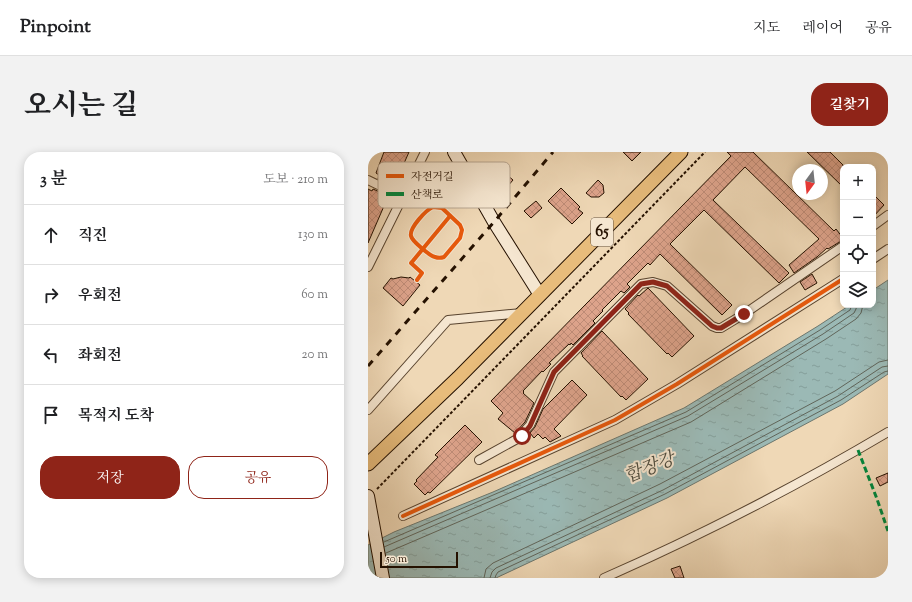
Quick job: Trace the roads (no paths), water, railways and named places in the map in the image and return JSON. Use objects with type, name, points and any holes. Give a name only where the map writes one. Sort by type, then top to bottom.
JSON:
[{"type":"main road","points":[[454,152],[460,162]]},
{"type":"main road","name":"65","points":[[368,464],[458,378],[681,152]]},
{"type":"main road","points":[[486,208],[540,295]]},
{"type":"main road","points":[[368,497],[375,527],[383,578]]},
{"type":"street","points":[[420,162],[425,152]]},
{"type":"street","points":[[368,180],[378,185]]},
{"type":"street","points":[[368,267],[398,208]]},
{"type":"street","points":[[876,224],[888,215]]},
{"type":"street","points":[[479,460],[522,436],[530,426],[554,372],[641,284],[653,282],[667,286],[712,326],[721,328],[744,314],[840,248]]},
{"type":"street","points":[[876,257],[888,248]]},
{"type":"street","points":[[403,516],[615,420],[677,384],[840,281]]},
{"type":"street","points":[[368,410],[448,320],[523,313]]},
{"type":"street","points":[[604,578],[729,520],[858,450],[888,432]]},
{"type":"water","name":"합장강","points":[[888,280],[888,374],[843,404],[667,498],[496,578],[368,578],[368,545],[394,532],[493,492],[684,408],[845,308],[876,308],[876,288]]},
{"type":"railway","points":[[510,203],[553,152]]},
{"type":"railway","points":[[368,366],[506,208]]}]
